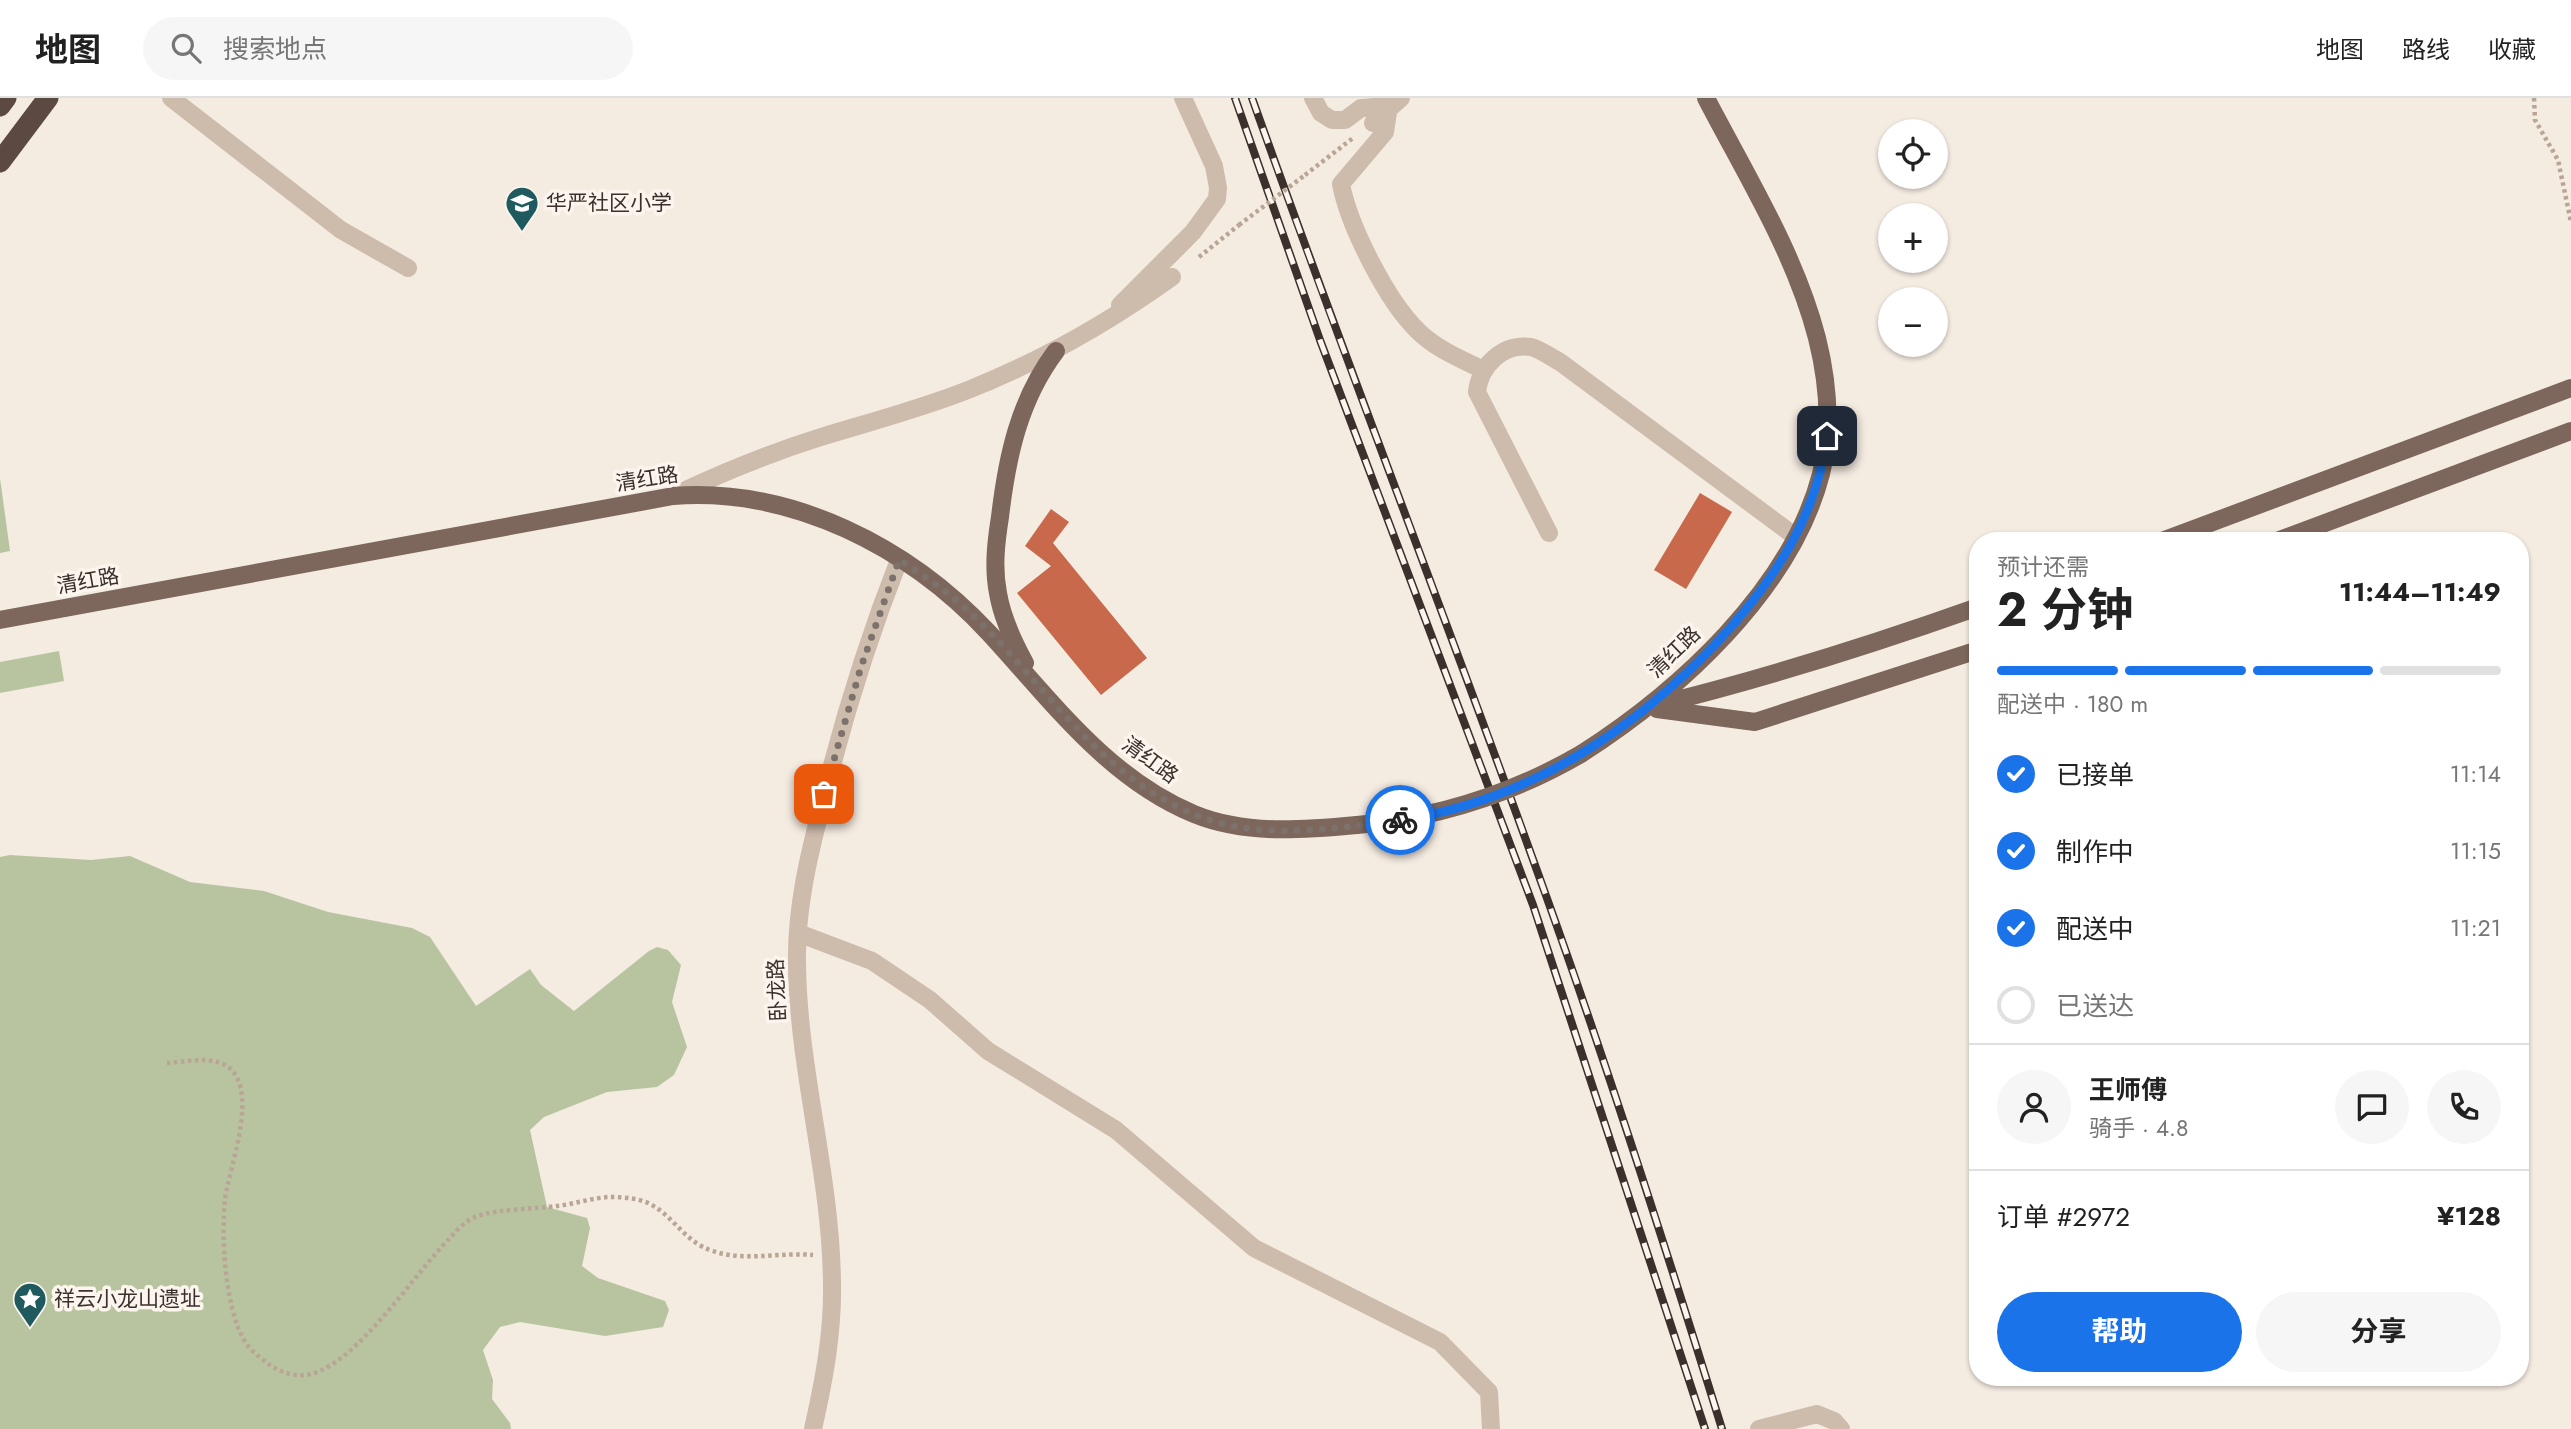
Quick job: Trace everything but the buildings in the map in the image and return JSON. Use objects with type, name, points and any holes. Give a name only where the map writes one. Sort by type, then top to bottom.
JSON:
[{"type":"highway","points":[[0,106],[6,98]]},
{"type":"highway","points":[[0,162],[48,98]]},
{"type":"main road","name":"清红路","points":[[0,620],[673,496],[726,495],[777,503],[830,522],[899,560],[939,586],[964,607],[1094,747],[1149,791],[1196,815],[1257,829],[1323,828],[1409,819],[1485,799],[1533,779],[1581,754],[1647,708],[1705,655],[1744,613],[1777,569],[1810,506],[1825,456],[1828,406],[1816,337],[1791,266],[1706,98]]},
{"type":"main road","points":[[1048,698],[1025,663],[1009,630],[998,593],[995,561],[1003,486],[1016,430],[1032,387],[1056,351]]},
{"type":"main road","points":[[2186,532],[2571,388]]},
{"type":"main road","points":[[2301,532],[2571,431]]},
{"type":"main road","points":[[1647,708],[1743,684],[1851,651],[1969,610]]},
{"type":"main road","points":[[1647,708],[1755,722],[1969,653]]},
{"type":"street","points":[[171,98],[341,230],[408,268]]},
{"type":"street","points":[[1110,320],[1125,298],[1193,232],[1217,199],[1214,166],[1183,98]]},
{"type":"street","points":[[1313,98],[1321,113],[1332,120],[1345,120],[1361,108],[1395,102]]},
{"type":"street","points":[[1373,122],[1395,102]]},
{"type":"street","points":[[1395,102],[1385,132],[1341,184],[1346,209],[1387,290],[1408,321],[1446,351],[1483,370]]},
{"type":"street","points":[[673,496],[763,457],[966,391],[1056,351],[1110,320],[1172,277]]},
{"type":"street","points":[[1549,533],[1477,391],[1483,370],[1500,353],[1513,348],[1532,347],[1551,357],[1796,537]]},
{"type":"street","name":"卧龙路","points":[[813,1429],[828,1357],[831,1256],[801,1024],[798,933],[804,886],[830,774],[867,645],[899,560]]},
{"type":"street","points":[[798,933],[872,961],[930,1000],[988,1051],[1116,1130],[1254,1248],[1440,1342],[1489,1392],[1490,1429]]},
{"type":"street","points":[[1759,1429],[1817,1414],[1834,1421],[1841,1429]]},
{"type":"path","points":[[2534,98],[2535,120],[2558,160],[2571,222]]},
{"type":"path","points":[[1172,277],[1373,122]]},
{"type":"path","points":[[167,1063],[215,1061],[225,1065],[239,1079],[242,1088],[242,1116],[225,1199],[224,1234],[229,1289],[234,1317],[245,1342],[267,1363],[283,1372],[311,1374],[344,1355],[377,1324],[435,1254],[462,1226],[477,1216],[561,1206],[608,1197],[627,1198],[647,1202],[662,1211],[688,1240],[713,1251],[740,1256],[831,1256]]},
{"type":"green space","points":[[0,478],[10,551],[0,553]]},
{"type":"green space","points":[[59,651],[64,681],[0,693],[0,662]]},
{"type":"green space","points":[[10,855],[91,860],[130,856],[190,882],[264,891],[328,912],[412,928],[430,937],[476,1006],[530,969],[541,985],[574,1011],[649,951],[657,947],[668,950],[681,965],[672,1002],[687,1047],[674,1075],[657,1087],[607,1092],[544,1117],[530,1130],[547,1207],[587,1218],[590,1228],[582,1266],[598,1278],[665,1301],[669,1310],[663,1327],[605,1336],[520,1322],[500,1327],[483,1350],[493,1380],[492,1399],[510,1423],[511,1429],[0,1429],[0,857]]},
{"type":"railway","points":[[1235,98],[1320,340],[1533,905],[1705,1429]]},
{"type":"railway","points":[[1252,98],[1568,957],[1636,1158],[1722,1429]]},
{"type":"way so far","points":[[824,794],[847,710],[899,560],[939,586],[964,607],[1094,747],[1120,770],[1172,804],[1222,823],[1257,829],[1323,828],[1400,820]]},
{"type":"place","name":"华严社区小学","points":[[522,233]]},
{"type":"place","name":"祥云小龙山遗址","points":[[30,1329]]},
{"type":"route","points":[[1400,820],[1485,799],[1562,765],[1610,736],[1667,691],[1744,613],[1777,569],[1810,506],[1825,456],[1827,436]]}]
